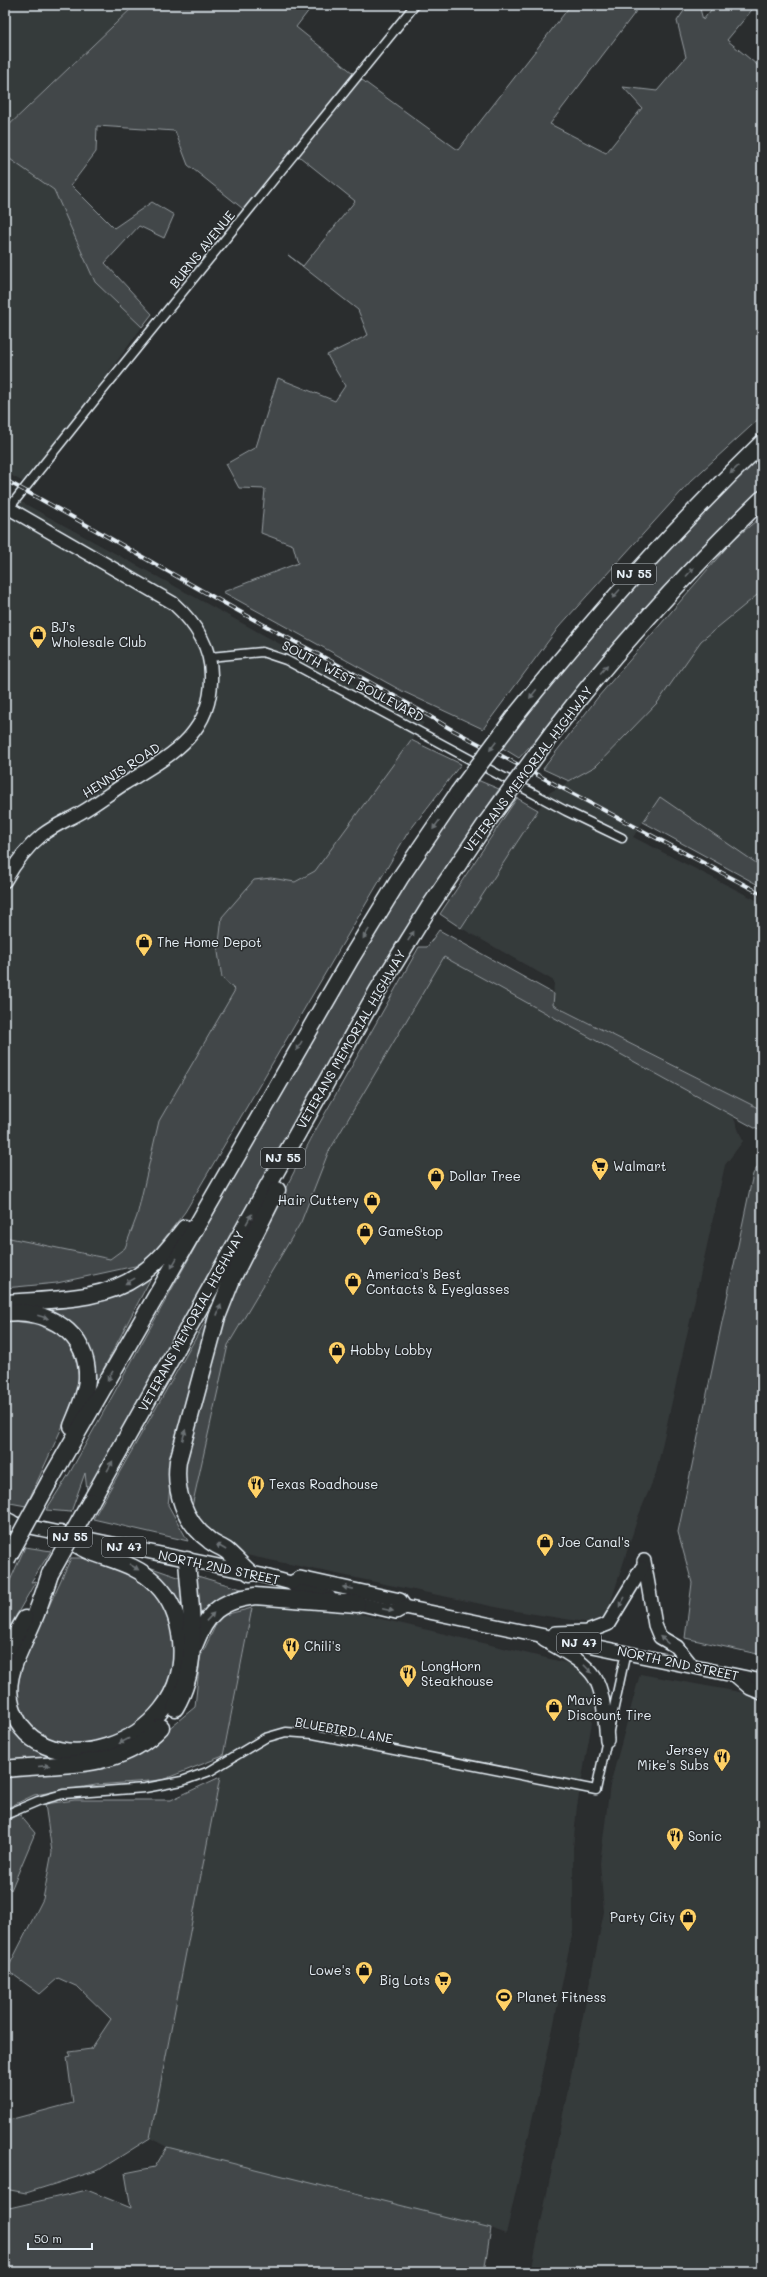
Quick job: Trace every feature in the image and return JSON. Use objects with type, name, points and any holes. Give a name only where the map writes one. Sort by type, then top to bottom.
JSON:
[{"type":"highway","name":"NJ 55","points":[[6,1561],[49,1482],[277,1083],[400,878],[458,793],[516,715],[608,603],[708,495],[762,443]]},
{"type":"highway","name":"VETERANS MEMORIAL HIGHWAY","points":[[5,1654],[361,1021],[430,906],[487,822],[553,732],[633,634],[701,560],[762,499]]},
{"type":"highway","points":[[250,1573],[227,1551],[208,1540],[190,1520],[177,1490],[176,1476],[178,1461],[211,1335],[224,1297],[361,1021]]},
{"type":"highway","points":[[5,1303],[106,1292],[127,1283],[148,1269],[165,1253],[188,1226],[277,1083]]},
{"type":"highway","points":[[5,1313],[38,1315],[57,1322],[66,1328],[78,1342],[86,1363],[87,1379],[85,1390],[49,1482]]},
{"type":"highway","points":[[50,1574],[35,1618],[10,1678],[10,1698],[15,1715],[29,1735],[46,1745],[58,1749],[93,1750],[119,1744],[148,1725],[167,1701],[174,1687],[178,1674],[182,1647],[176,1618],[164,1594],[147,1576],[127,1563],[91,1552],[60,1534]]},
{"type":"highway","points":[[5,1769],[111,1758],[141,1744],[169,1718],[186,1688],[191,1668],[192,1651],[187,1560]]},
{"type":"highway","points":[[192,1651],[202,1625],[225,1603],[241,1598],[255,1596],[357,1604]]},
{"type":"main road","name":"NORTH 2ND STREET","points":[[7,1522],[250,1573],[291,1583],[298,1589],[357,1604],[396,1612],[405,1607],[762,1681]]},
{"type":"main road","points":[[532,1634],[587,1632],[608,1624],[643,1565],[655,1625],[660,1637],[677,1647],[692,1666]]},
{"type":"main road","name":"NORTH 2ND STREET","points":[[291,1583],[300,1578],[369,1592],[400,1600],[405,1607]]},
{"type":"main road","points":[[532,1634],[578,1659],[597,1679],[603,1695],[607,1740]]},
{"type":"main road","points":[[734,1675],[750,1688],[762,1693]]},
{"type":"street","name":"BURNS AVENUE","points":[[7,507],[415,5]]},
{"type":"street","points":[[7,507],[173,603],[191,621],[203,640],[210,657]]},
{"type":"street","name":"SOUTH WEST BOULEVARD","points":[[210,657],[262,652],[281,658],[566,811],[622,838]]},
{"type":"street","name":"HENNIS ROAD","points":[[5,881],[18,858],[44,834],[170,756],[186,743],[199,726],[207,704],[212,680],[210,657]]},
{"type":"street","points":[[607,1740],[626,1652]]},
{"type":"street","name":"BLUEBIRD LANE","points":[[5,1815],[38,1801],[63,1794],[145,1788],[182,1781],[210,1771],[265,1738],[286,1732],[314,1734],[596,1790],[607,1740]]},
{"type":"shaded area","points":[[5,5],[135,5],[5,129]]},
{"type":"shaded area","points":[[135,5],[313,5],[296,27],[358,77],[458,150],[571,5],[636,5],[637,10],[550,124],[606,153],[642,108],[623,87],[657,91],[686,57],[677,21],[688,5],[699,5],[703,20],[715,5],[756,5],[727,40],[762,69],[762,416],[691,481],[558,628],[483,729],[402,691],[223,592],[298,563],[293,545],[261,533],[265,489],[239,488],[226,464],[256,447],[278,378],[335,401],[345,386],[327,355],[368,335],[358,310],[288,255],[303,266],[355,201],[295,153],[247,212],[188,165],[175,131],[97,126],[96,152],[71,185],[114,228],[152,202],[174,215],[164,238],[139,226],[105,263],[152,314],[142,327],[95,282],[54,190],[7,157],[5,129]]},
{"type":"shaded area","points":[[5,146],[7,157],[54,190],[95,282],[142,327],[27,484],[5,472]]},
{"type":"shaded area","points":[[762,450],[762,492],[519,758],[501,747],[548,682],[725,484]]},
{"type":"shaded area","points":[[5,493],[424,723],[315,871],[295,882],[271,878],[218,952],[222,977],[235,990],[159,1121],[137,1216],[125,1248],[110,1259],[5,1237]]},
{"type":"shaded area","points":[[762,516],[762,591],[701,641],[658,702],[596,766],[569,781],[543,769],[598,697],[733,540]]},
{"type":"shaded area","points":[[762,591],[762,867],[660,797],[633,837],[762,903],[762,1110],[553,1004],[554,981],[461,928],[549,793],[596,766],[658,702],[701,641]]},
{"type":"shaded area","points":[[411,740],[461,764],[407,834],[185,1212],[149,1258],[135,1266],[57,1283],[5,1288],[5,1237],[110,1259],[125,1248],[137,1216],[159,1121],[235,990],[222,978],[218,952],[222,917],[254,880],[271,878],[295,882],[315,871]]},
{"type":"shaded area","points":[[475,779],[499,789],[396,943],[87,1491],[85,1473],[71,1512],[46,1510],[69,1474],[301,1057],[432,839]]},
{"type":"shaded area","points":[[660,797],[762,867],[762,887],[643,822]]},
{"type":"shaded area","points":[[517,798],[538,810],[461,928],[440,914]]},
{"type":"shaded area","points":[[439,930],[554,994],[553,1005],[762,1110],[762,1132],[444,957],[328,1153],[301,1222],[228,1345],[191,1511],[183,1478],[194,1422],[226,1311],[247,1259],[260,1238],[314,1133],[419,947],[427,947]]},
{"type":"shaded area","points":[[444,957],[733,1116],[743,1141],[725,1165],[656,1473],[638,1517],[607,1614],[590,1623],[510,1610],[246,1555],[209,1537],[191,1511],[228,1345],[301,1222],[328,1153]]},
{"type":"shaded area","points":[[762,1160],[762,1655],[685,1638],[692,1583],[678,1532],[753,1174]]},
{"type":"shaded area","points":[[153,1274],[93,1389],[88,1343],[67,1320],[31,1305],[119,1296]]},
{"type":"shaded area","points":[[210,1313],[175,1440],[168,1505],[188,1541],[93,1519]]},
{"type":"shaded area","points":[[5,1320],[36,1324],[63,1336],[79,1356],[80,1388],[26,1506],[5,1502]]},
{"type":"shaded area","points":[[25,1547],[51,1551],[31,1582],[36,1581],[5,1635],[5,1592]]},
{"type":"shaded area","points":[[71,1558],[87,1558],[140,1575],[163,1605],[177,1640],[172,1674],[159,1706],[130,1729],[93,1744],[57,1743],[32,1727],[16,1700],[17,1676]]},
{"type":"shaded area","points":[[143,1565],[181,1578],[185,1620]]},
{"type":"shaded area","points":[[194,1575],[245,1590],[198,1619]]},
{"type":"shaded area","points":[[256,1589],[571,1664],[584,1671],[592,1686],[596,1700],[577,1806],[573,1848],[573,1930],[551,2038],[506,2234],[491,2228],[167,2147],[150,2138]]},
{"type":"shaded area","points":[[252,1608],[223,1756],[162,1780],[96,1785],[34,1795],[5,1809],[5,1777],[82,1768],[134,1757],[195,1707],[200,1658],[220,1616]]},
{"type":"shaded area","points":[[640,1674],[762,1696],[762,2272],[531,2272],[604,1912],[600,1863],[610,1785]]},
{"type":"shaded area","points":[[5,1687],[17,1732],[57,1758],[19,1759],[5,1762]]},
{"type":"shaded area","points":[[220,1777],[150,2138],[99,2170],[26,2193],[5,2189],[5,2121],[73,2103],[67,2057],[71,2056],[69,2052],[91,2049],[111,2019],[78,1987],[58,1978],[40,1994],[7,1970],[43,1899],[52,1852],[45,1804],[75,1800],[171,1800]]},
{"type":"shaded area","points":[[19,1814],[35,1833],[11,1890],[5,1884],[5,1822]]},
{"type":"shaded area","points":[[167,2147],[491,2228],[484,2272],[5,2272],[5,2209],[87,2190],[131,2208],[125,2173],[155,2167]]},
{"type":"railway","points":[[5,480],[449,728],[762,894]]},
{"type":"place","name":"BJ's Wholesale Club","points":[[38,649]]},
{"type":"place","name":"The Home Depot","points":[[144,957]]},
{"type":"place","name":"Walmart","points":[[600,1181]]},
{"type":"place","name":"Dollar Tree","points":[[436,1191]]},
{"type":"place","name":"Hair Cuttery","points":[[372,1215]]},
{"type":"place","name":"GameStop","points":[[365,1246]]},
{"type":"place","name":"America's Best Contacts & Eyeglasses","points":[[353,1296]]},
{"type":"place","name":"Hobby Lobby","points":[[337,1365]]},
{"type":"place","name":"Texas Roadhouse","points":[[256,1499]]},
{"type":"place","name":"Joe Canal's","points":[[545,1557]]},
{"type":"place","name":"Chili's","points":[[291,1661]]},
{"type":"place","name":"LongHorn Steakhouse","points":[[408,1688]]},
{"type":"place","name":"Mavis Discount Tire","points":[[554,1722]]},
{"type":"place","name":"Jersey Mike's Subs","points":[[722,1772]]},
{"type":"place","name":"Sonic","points":[[675,1851]]},
{"type":"place","name":"Party City","points":[[688,1932]]},
{"type":"place","name":"Lowe's","points":[[364,1985]]},
{"type":"place","name":"Big Lots","points":[[443,1995]]},
{"type":"place","name":"Planet Fitness","points":[[504,2012]]}]
